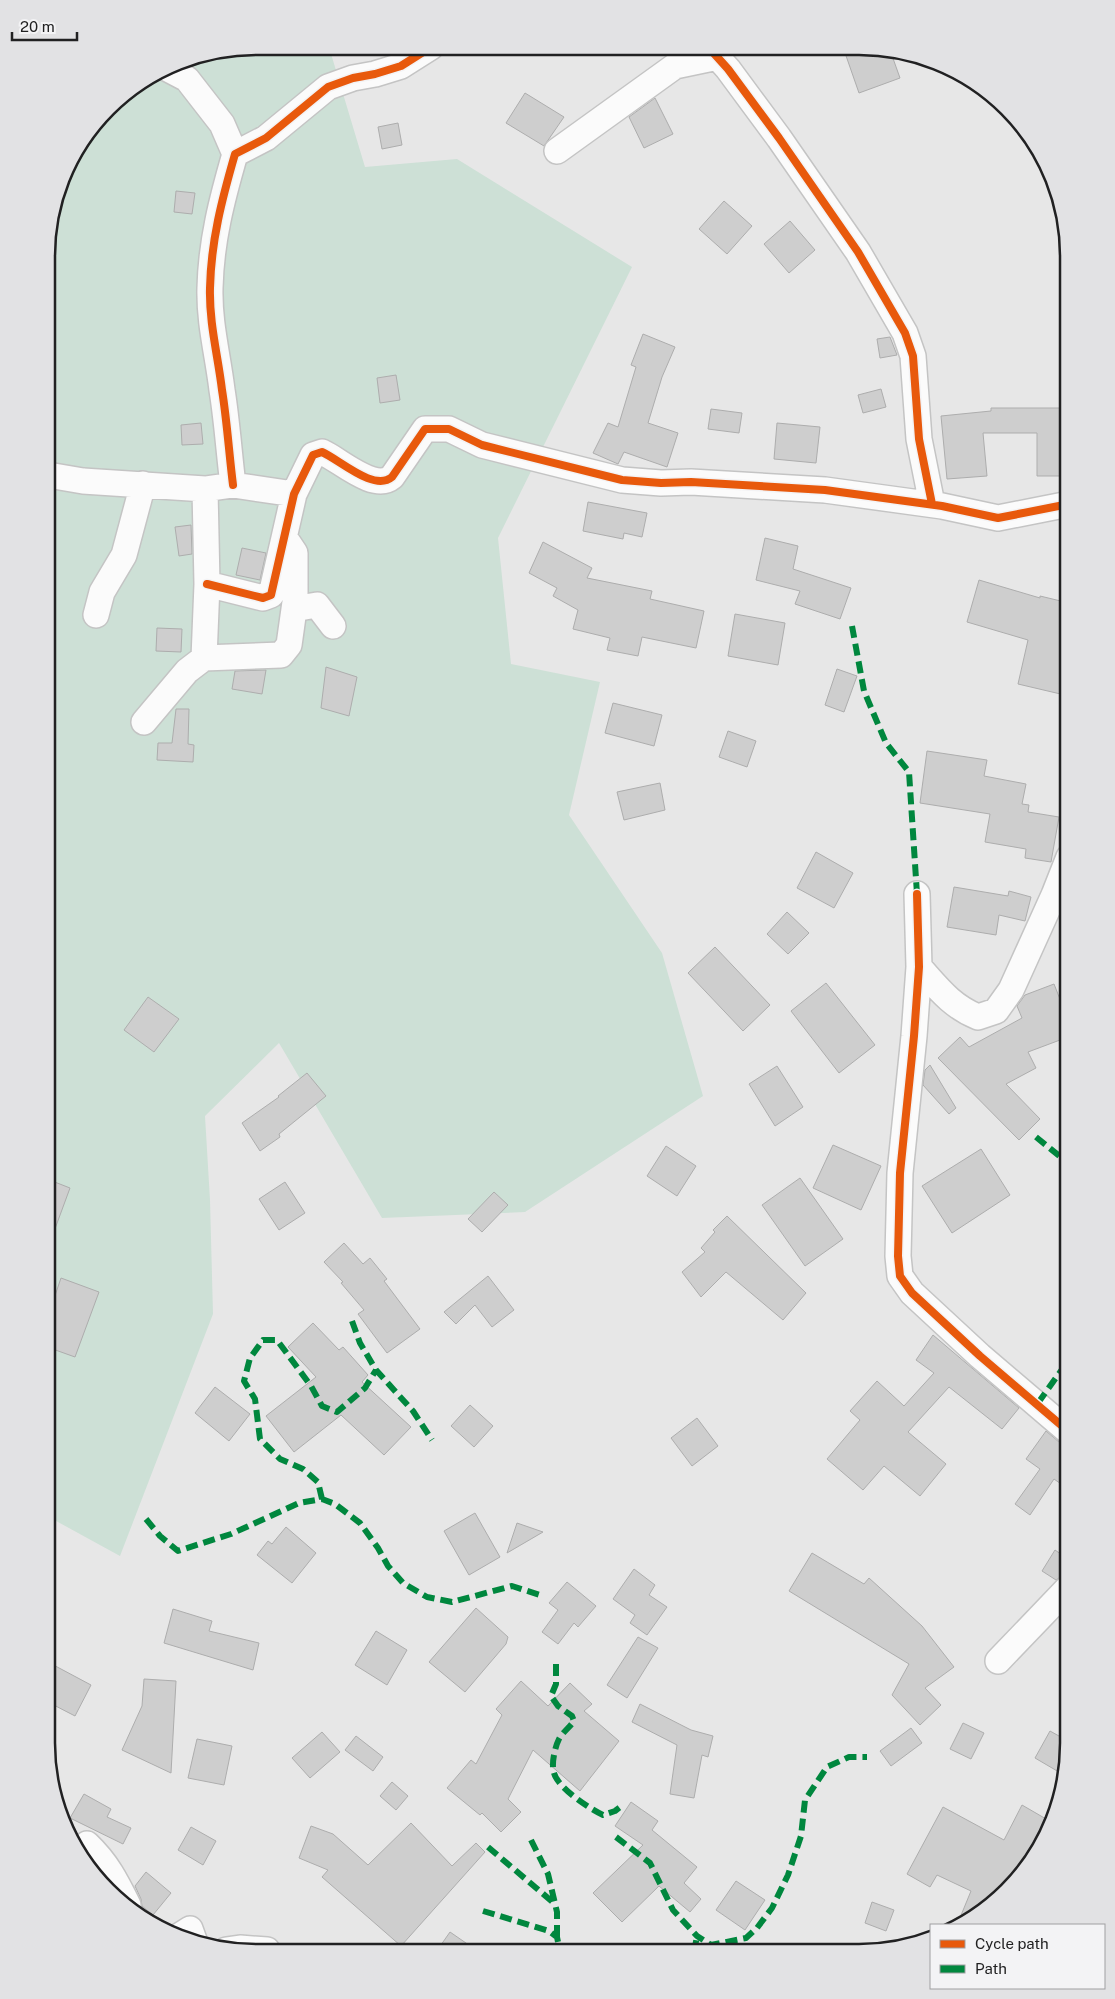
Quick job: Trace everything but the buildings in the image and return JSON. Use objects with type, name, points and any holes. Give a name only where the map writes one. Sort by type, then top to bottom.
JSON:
[{"type":"street","points":[[235,154],[266,138],[328,87],[353,78],[401,66],[418,55]]},
{"type":"street","points":[[557,151],[675,66],[724,56],[778,138],[858,252],[904,332],[913,356],[919,439],[932,504]]},
{"type":"street","points":[[174,72],[187,79],[222,124],[235,154],[218,212],[212,253],[210,290],[212,332],[222,390],[233,485]]},
{"type":"street","points":[[207,584],[263,598],[271,595],[294,494],[313,456],[322,452],[365,477],[381,482],[387,481],[425,429],[435,428],[449,429],[482,445],[622,480],[825,490],[932,504],[998,518],[1060,506]]},
{"type":"street","points":[[55,476],[83,481],[205,489],[233,485],[294,494]]},
{"type":"street","points":[[96,615],[102,592],[124,556],[143,484]]},
{"type":"street","points":[[204,658],[207,584],[205,489]]},
{"type":"street","points":[[144,722],[187,670],[204,658],[281,655],[289,645],[295,602],[295,553],[284,536]]},
{"type":"street","points":[[295,602],[305,607],[317,605],[333,626]]},
{"type":"street","points":[[919,967],[953,1004],[965,1012],[978,1018],[996,1011],[1011,990],[1027,958],[1060,879]]},
{"type":"street","points":[[917,894],[919,967],[900,1173],[898,1256],[900,1276],[912,1293],[980,1356],[1060,1424]]},
{"type":"street","points":[[998,1661],[1060,1596]]},
{"type":"street","points":[[87,1844],[103,1859],[124,1895]]},
{"type":"green space","points":[[243,55],[331,55],[365,167],[457,159],[632,267],[498,538],[511,664],[600,682],[569,815],[662,953],[703,1096],[525,1212],[382,1218],[279,1043],[205,1116],[210,1200],[213,1314],[120,1556],[55,1520],[55,243],[66,191],[82,156],[105,123],[123,105],[144,89],[179,70],[217,59]]},
{"type":"marked path","points":[[852,626],[864,691],[886,743],[909,772],[917,894]]},
{"type":"marked path","points":[[1036,1137],[1060,1156]]},
{"type":"marked path","points":[[352,1321],[360,1343],[376,1370],[413,1411],[432,1440]]},
{"type":"marked path","points":[[322,1499],[318,1482],[303,1469],[280,1459],[260,1439],[255,1399],[244,1381],[250,1358],[263,1340],[277,1340],[311,1386],[322,1406],[337,1412],[365,1388],[376,1370]]},
{"type":"marked path","points":[[1038,1403],[1060,1372]]},
{"type":"marked path","points":[[146,1519],[160,1536],[178,1551],[231,1534],[299,1503],[322,1499],[335,1504],[360,1523],[388,1566],[403,1583],[427,1597],[452,1602],[512,1586],[540,1595]]},
{"type":"marked path","points":[[556,1664],[556,1684],[551,1696],[558,1706],[572,1716],[574,1721],[560,1737],[556,1746],[553,1765],[554,1773],[568,1791],[590,1808],[603,1815],[615,1811],[623,1805]]},
{"type":"marked path","points":[[716,1944],[746,1938],[757,1928],[772,1908],[788,1875],[801,1836],[805,1800],[827,1767],[849,1757],[867,1757]]},
{"type":"marked path","points":[[616,1837],[650,1863],[673,1910],[697,1936],[709,1944]]},
{"type":"marked path","points":[[531,1840],[548,1874],[557,1912],[557,1937]]},
{"type":"marked path","points":[[488,1847],[555,1904]]},
{"type":"marked path","points":[[483,1911],[549,1931],[557,1937],[558,1944]]},
{"type":"marked path","points":[[696,1944],[697,1936]]},
{"type":"cycle path","points":[[233,485],[224,402],[212,327],[210,288],[212,254],[218,220],[235,154],[266,138],[328,87],[353,78],[401,66],[418,55]]},
{"type":"cycle path","points":[[715,55],[779,138],[858,252],[905,333],[913,356],[919,439],[932,504]]},
{"type":"cycle path","points":[[207,584],[263,598],[271,595],[294,494],[313,455],[322,452],[367,478],[385,481],[392,477],[425,429],[449,429],[482,445],[622,480],[825,490],[942,506],[998,518],[1060,506]]},
{"type":"cycle path","points":[[917,894],[919,967],[900,1173],[898,1256],[900,1276],[912,1293],[980,1356],[1060,1424]]}]
